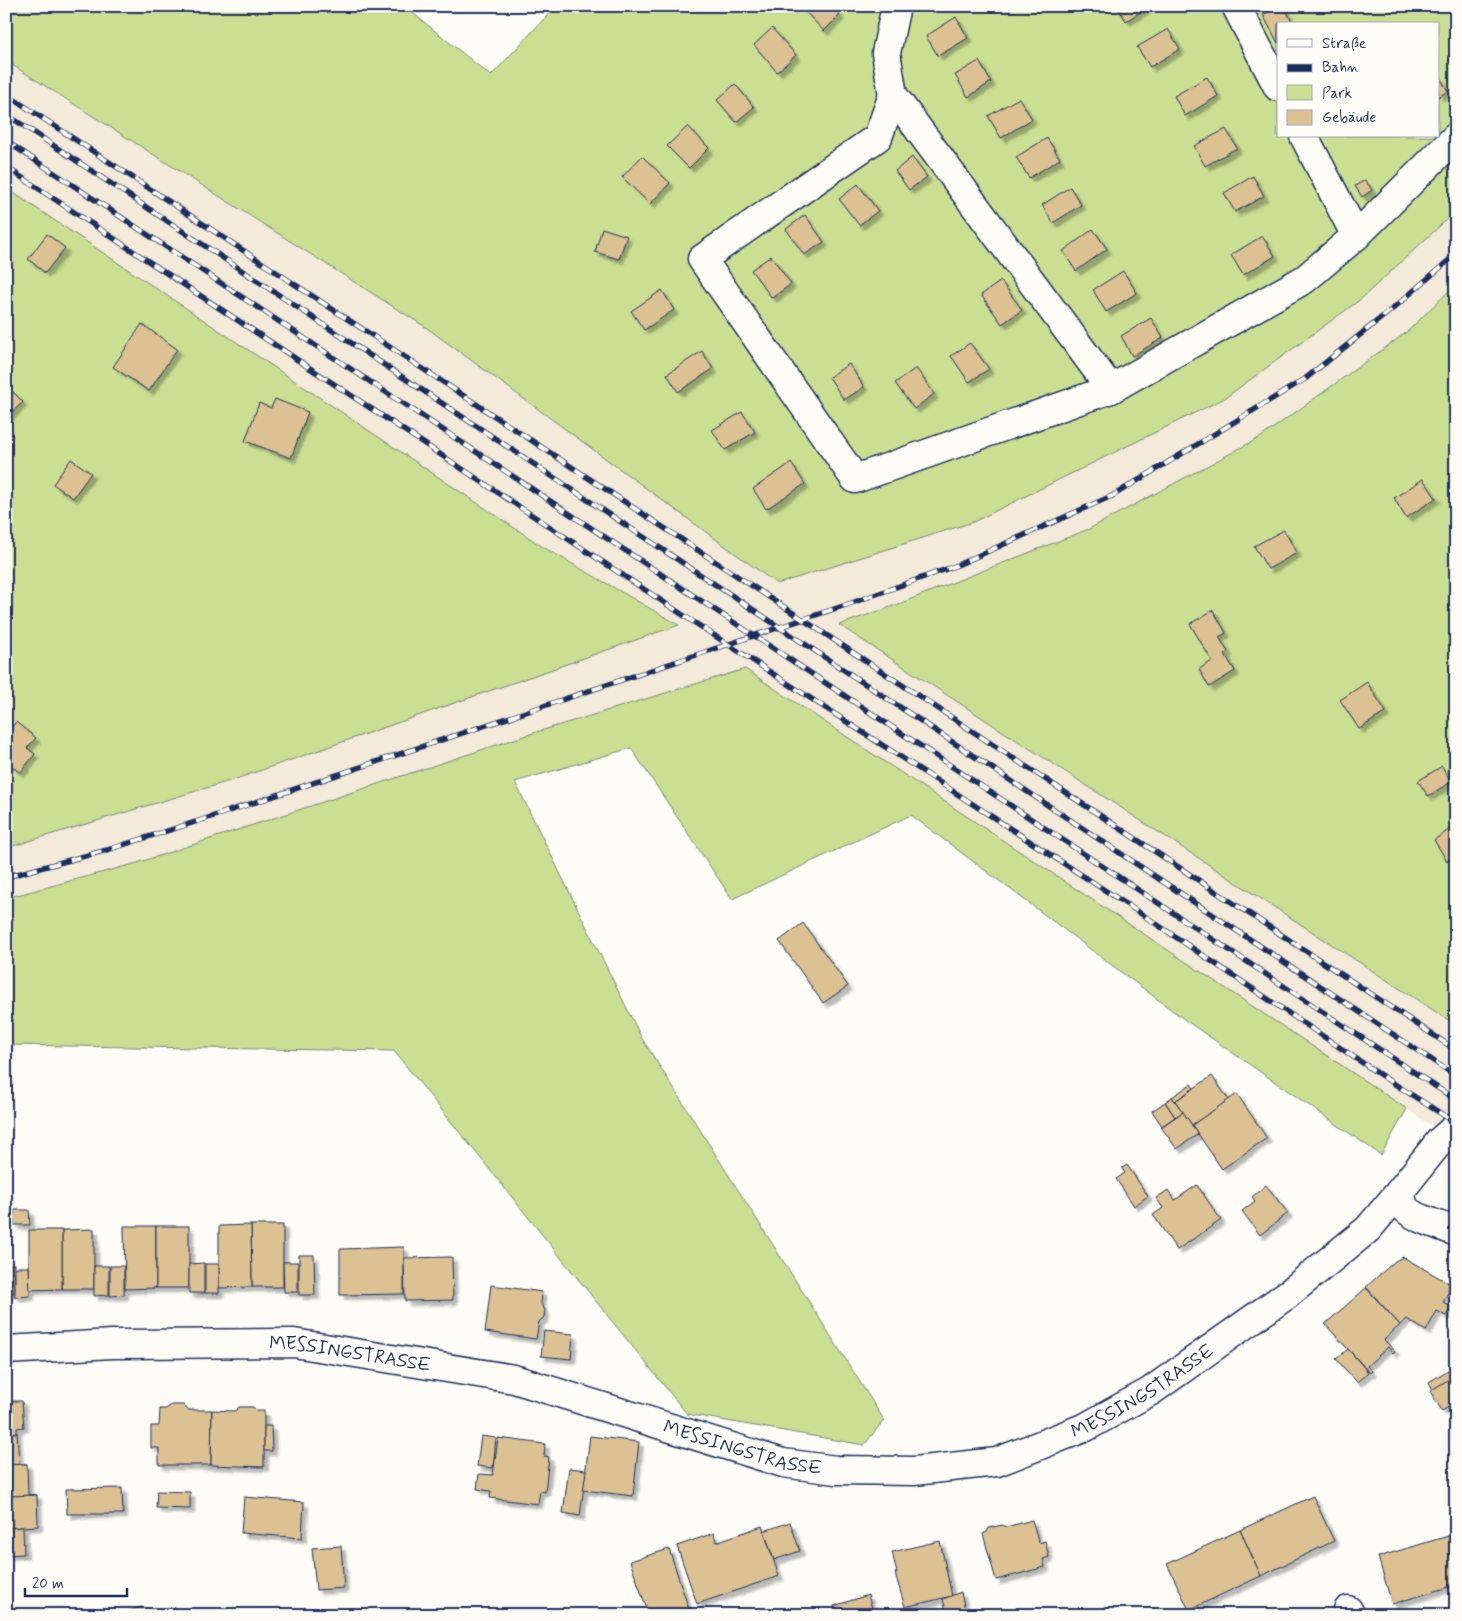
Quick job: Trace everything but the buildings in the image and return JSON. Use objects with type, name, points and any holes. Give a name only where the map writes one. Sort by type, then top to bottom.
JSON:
[{"type":"street","points":[[896,6],[886,53],[894,95],[1110,389]]},
{"type":"street","points":[[1236,6],[1277,84]]},
{"type":"street","points":[[894,95],[878,138],[702,259],[856,479],[1110,389],[1305,279],[1356,236],[1456,137]]},
{"type":"street","points":[[1305,138],[1356,236]]},
{"type":"street","name":"MESSINGSTRASSE","points":[[6,1350],[112,1344],[294,1343],[514,1378],[783,1464],[836,1470],[914,1471],[997,1462],[1086,1427],[1151,1391],[1302,1282],[1368,1229],[1448,1134]]},
{"type":"street","points":[[1402,1190],[1402,1200],[1406,1209],[1456,1232]]},
{"type":"shaded area","points":[[6,62],[427,328],[777,584],[1225,398],[1361,299],[1456,211],[1456,284],[1407,332],[1261,437],[1089,529],[840,626],[1456,1025],[1456,1142],[745,669],[530,734],[134,864],[6,898],[6,848],[233,780],[679,624],[543,547],[6,188]]},
{"type":"green space","points":[[6,6],[404,6],[491,76],[556,6],[1456,6],[1456,211],[1361,299],[1225,398],[973,522],[777,584],[427,328],[6,61]]},
{"type":"green space","points":[[6,188],[543,547],[679,625],[233,780],[6,848]]},
{"type":"green space","points":[[1456,284],[1456,1025],[839,625],[896,605],[1089,529],[1261,437],[1407,332]]},
{"type":"green space","points":[[745,669],[1407,1109],[1381,1155],[1188,1022],[911,815],[732,899],[631,748],[515,782],[641,1037],[884,1420],[864,1445],[687,1414],[394,1051],[6,1045],[6,898],[134,864],[530,734]]},
{"type":"railway","points":[[6,94],[1456,1050]]},
{"type":"railway","points":[[6,114],[1456,1076]]},
{"type":"railway","points":[[6,141],[1456,1100]]},
{"type":"railway","points":[[6,167],[1456,1123]]},
{"type":"railway","points":[[6,877],[107,850],[211,817],[846,605],[955,566],[1114,495],[1305,379],[1396,306],[1456,254]]}]
